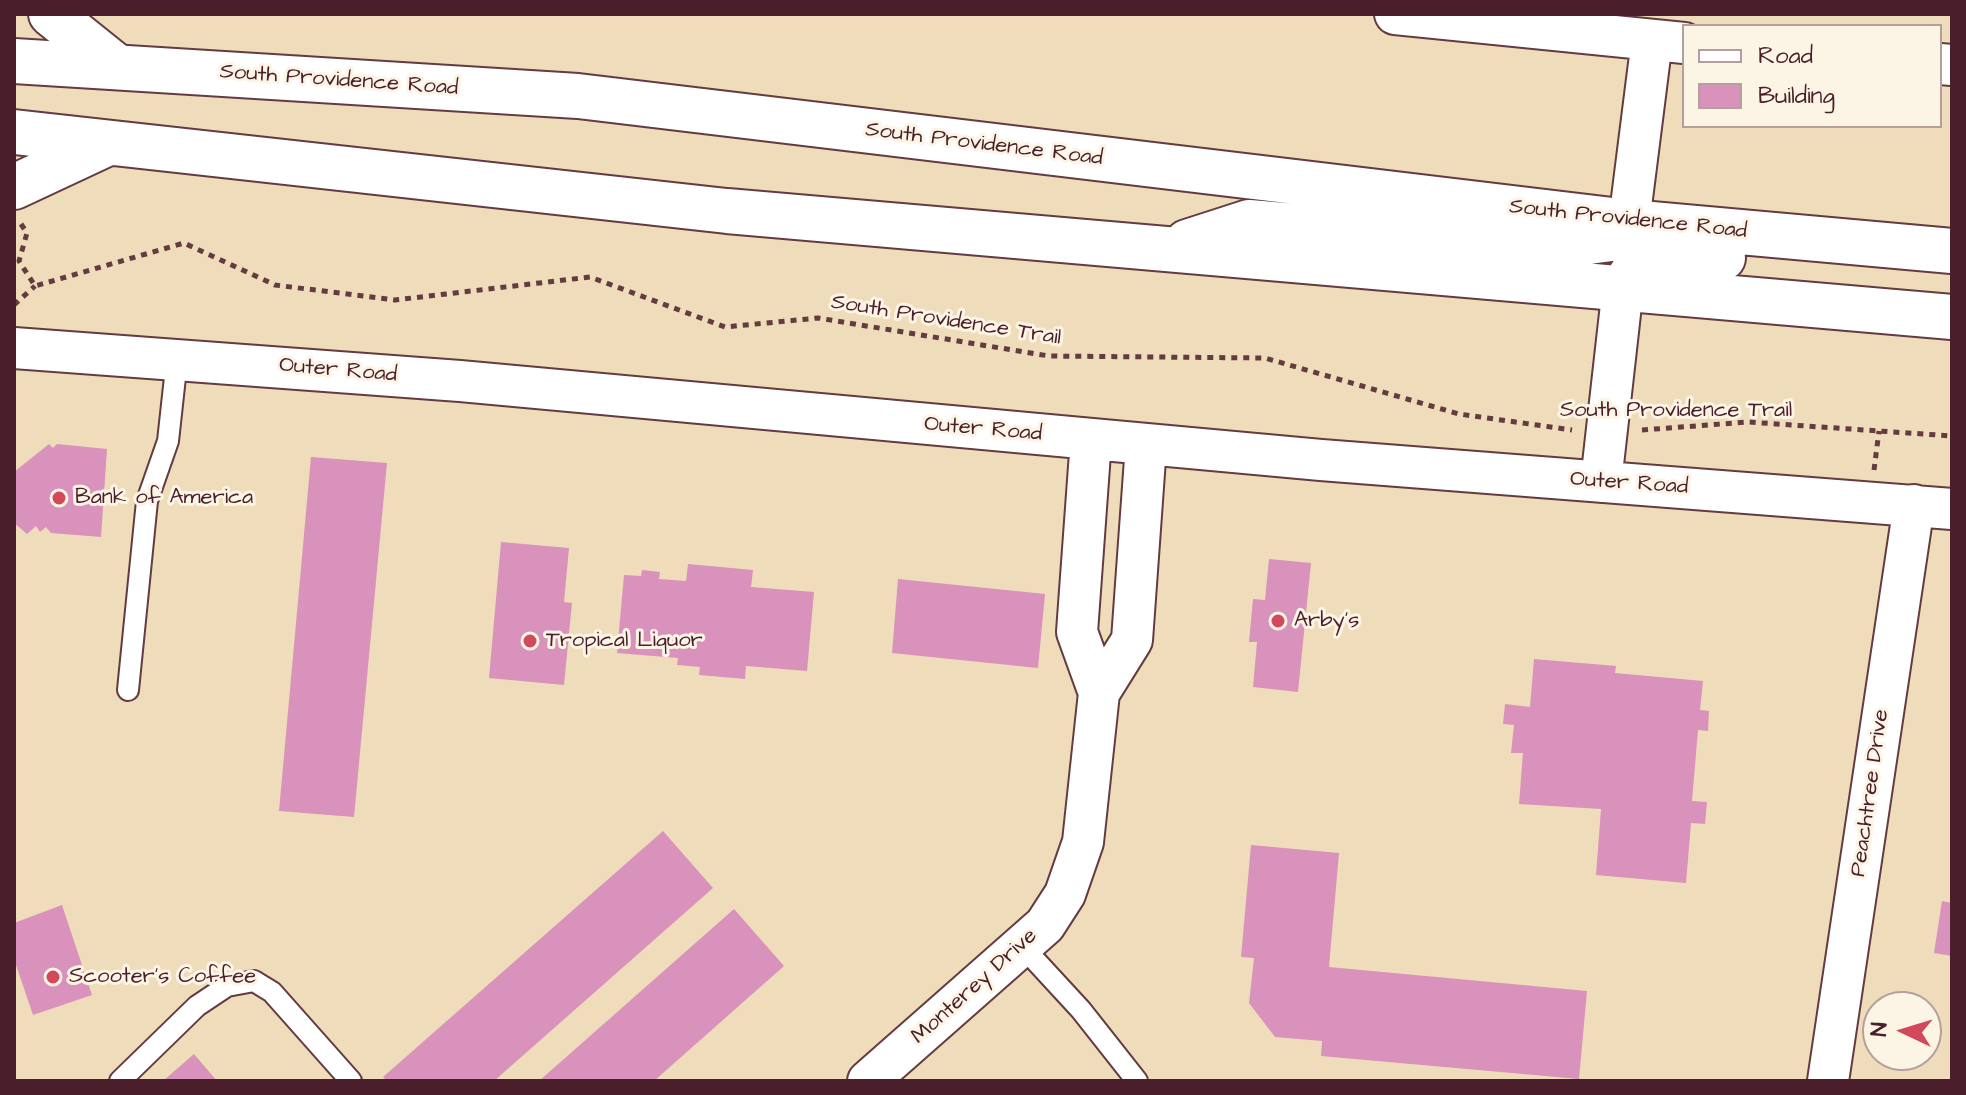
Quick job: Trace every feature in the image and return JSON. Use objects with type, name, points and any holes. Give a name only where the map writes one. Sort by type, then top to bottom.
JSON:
[{"type":"main road","points":[[51,14],[117,67]]},
{"type":"main road","name":"South Providence Road","points":[[14,61],[578,96],[1629,222],[1952,251]]},
{"type":"main road","points":[[14,132],[727,211],[1952,317]]},
{"type":"main road","points":[[14,187],[43,170],[110,143]]},
{"type":"main road","points":[[1168,248],[1249,222],[1544,248],[1611,239],[1629,222]]},
{"type":"main road","points":[[1623,287],[1636,267],[1659,256],[1694,255],[1952,279]]},
{"type":"street","points":[[1395,14],[1668,41],[1629,222]]},
{"type":"street","points":[[1601,482],[1623,287]]},
{"type":"street","name":"Outer Road","points":[[14,348],[177,359],[1146,445],[1933,507]]},
{"type":"street","name":"Monterey Drive","points":[[1091,439],[1077,632],[1099,693]]},
{"type":"street","name":"Monterey Drive","points":[[868,1081],[1045,925],[1065,894],[1083,842],[1099,693],[1132,640],[1146,445]]},
{"type":"street","name":"Peachtree Drive","points":[[1828,1081],[1933,507]]},
{"type":"lane","points":[[128,690],[147,501],[168,441],[177,359]]},
{"type":"lane","points":[[1022,946],[1081,1010],[1137,1081]]},
{"type":"lane","points":[[120,1081],[197,1006],[227,986],[254,981],[272,992],[351,1081]]},
{"type":"path","points":[[14,212],[27,233],[19,261],[35,286],[14,305]]},
{"type":"path","name":"South Providence Trail","points":[[35,286],[184,243],[275,285],[395,300],[590,277],[725,327],[818,318],[1049,356],[1265,358],[1459,414],[1558,429],[1606,431],[1748,422],[1952,436]]},
{"type":"building","name":"Bank of America","points":[[49,444],[53,448],[57,444],[107,449],[101,537],[51,533],[46,527],[40,532],[36,526],[27,534],[14,523],[14,472]]},
{"type":"building","points":[[311,457],[387,463],[354,817],[279,811]]},
{"type":"building","name":"Tropical Liquor","points":[[501,542],[569,548],[564,602],[572,603],[564,685],[489,678]]},
{"type":"building","name":"Arby's","points":[[1269,559],[1311,563],[1298,692],[1253,687],[1257,642],[1249,642],[1253,599],[1265,600]]},
{"type":"building","points":[[688,564],[753,570],[751,587],[814,592],[807,671],[746,666],[745,679],[699,675],[700,667],[677,665],[678,658],[617,653],[624,575],[641,576],[642,570],[660,572],[659,579],[686,581]]},
{"type":"building","points":[[898,579],[1045,594],[1038,668],[892,653]]},
{"type":"building","points":[[1534,659],[1616,666],[1615,673],[1703,681],[1700,710],[1709,711],[1708,731],[1698,730],[1692,801],[1707,802],[1705,824],[1691,823],[1686,883],[1596,875],[1601,809],[1519,804],[1523,753],[1511,753],[1514,725],[1503,724],[1505,704],[1530,707]]},
{"type":"building","points":[[663,831],[713,888],[494,1081],[387,1081],[383,1077]]},
{"type":"building","points":[[1251,845],[1339,853],[1329,967],[1587,991],[1579,1079],[1321,1056],[1322,1041],[1275,1037],[1249,1003],[1254,958],[1241,957]]},
{"type":"building","points":[[1942,901],[1952,903],[1952,956],[1934,953]]},
{"type":"building","name":"Scooter's Coffee","points":[[62,905],[92,995],[33,1015],[14,959],[14,923]]},
{"type":"building","points":[[734,909],[784,966],[654,1081],[539,1081]]},
{"type":"building","points":[[194,1054],[217,1081],[163,1081]]},
{"type":"place","name":"Bank of America","points":[[59,498]]},
{"type":"place","name":"Arby's","points":[[1278,621]]},
{"type":"place","name":"Tropical Liquor","points":[[530,641]]},
{"type":"place","name":"Scooter's Coffee","points":[[53,977]]}]
